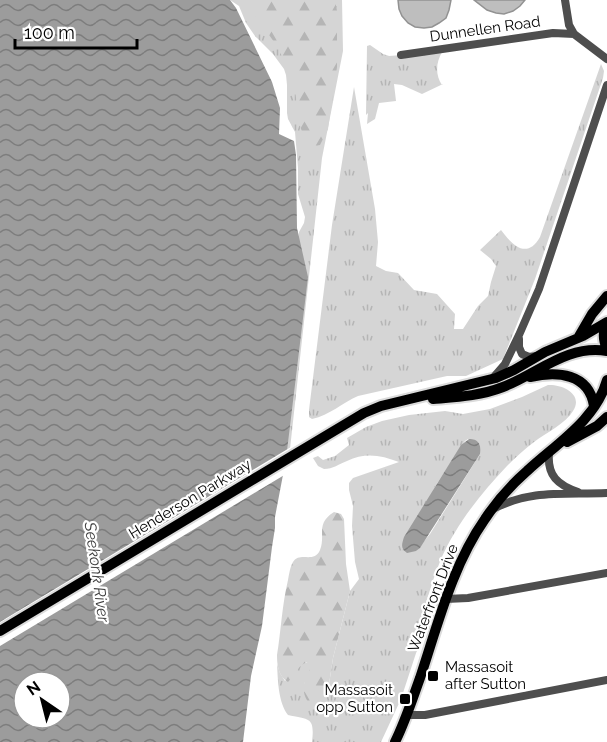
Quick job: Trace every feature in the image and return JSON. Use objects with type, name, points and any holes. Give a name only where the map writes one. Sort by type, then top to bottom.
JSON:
[{"type":"main road","points":[[577,339],[592,314],[607,296]]},
{"type":"main road","name":"Henderson Parkway","points":[[0,631],[368,411],[491,379],[577,339],[607,322]]},
{"type":"main road","name":"Henderson Parkway","points":[[400,401],[477,395],[518,380],[576,352],[592,349],[607,350],[603,333],[607,322]]},
{"type":"main road","points":[[518,380],[549,373],[571,377],[586,388],[594,406]]},
{"type":"main road","name":"Waterfront Drive","points":[[395,742],[407,715],[446,599],[468,547],[492,509],[515,482],[579,425],[603,392],[607,380]]},
{"type":"main road","name":"Waterfront Drive","points":[[549,453],[600,424],[607,417]]},
{"type":"street","points":[[565,0],[569,25],[574,33],[607,59]]},
{"type":"street","name":"Dunnellen Road","points":[[401,55],[554,33],[574,33]]},
{"type":"street","points":[[491,379],[505,364],[541,282],[607,84]]},
{"type":"street","points":[[519,335],[519,347],[522,354],[529,357],[540,355]]},
{"type":"street","points":[[549,453],[550,471],[555,479],[570,489],[585,493]]},
{"type":"street","points":[[492,509],[527,496],[607,493]]},
{"type":"street","points":[[446,599],[468,598],[607,573]]},
{"type":"street","points":[[407,715],[424,715],[607,680]]},
{"type":"green space","points":[[230,0],[342,0],[343,51],[322,158],[290,449],[281,454],[298,238],[305,217],[298,194],[295,132],[288,119],[284,69],[255,36],[246,23],[239,6]]},
{"type":"green space","points":[[244,0],[335,0],[337,67],[328,129],[320,145],[308,149],[299,123],[294,81],[277,46]]},
{"type":"green space","points":[[370,45],[389,56],[442,52],[437,68],[442,85],[422,94],[394,84],[396,101],[379,103],[375,119],[367,124],[367,46]]},
{"type":"green space","points":[[601,64],[604,71],[603,78],[535,279],[503,359],[466,376],[447,376],[358,396],[325,415],[312,419],[309,417],[332,225],[354,87],[375,209],[378,242],[376,266],[398,273],[414,290],[437,294],[455,314],[454,329],[463,329],[478,306],[488,296],[496,266],[480,250],[501,230],[515,245],[525,249],[535,244],[540,237]]},
{"type":"green space","points":[[548,385],[554,385],[570,391],[574,395],[576,405],[566,420],[534,442],[507,466],[479,498],[454,534],[441,559],[430,590],[414,642],[419,644],[401,699],[381,742],[312,742],[311,723],[306,719],[288,715],[282,704],[277,664],[285,681],[301,664],[308,662],[311,666],[310,672],[304,684],[328,691],[333,658],[350,591],[359,579],[355,562],[353,506],[349,483],[353,478],[399,462],[379,456],[367,456],[354,458],[324,469],[318,466],[313,458],[318,456],[323,460],[335,456],[349,445],[347,438],[382,421],[445,411],[463,414],[490,409]],"holes":[[[468,439],[478,443],[480,454],[430,534],[416,551],[430,497]]]},
{"type":"green space","points":[[334,512],[341,514],[344,519],[350,591],[333,658],[328,691],[322,706],[316,709],[310,705],[304,692],[310,666],[307,662],[298,668],[288,682],[280,673],[277,655],[284,599],[292,564],[299,557],[311,557],[317,554],[322,545],[323,525],[328,516]]},
{"type":"water","name":"Seekonk River","points":[[0,0],[230,0],[272,82],[280,108],[279,134],[294,141],[297,228],[308,277],[286,459],[275,517],[262,626],[251,676],[243,742],[0,742]]},
{"type":"water","points":[[469,439],[479,443],[480,454],[420,548],[407,553],[402,548],[404,537],[461,445]]},
{"type":"pier","points":[[291,447],[286,474],[0,646],[0,622]]},
{"type":"building","points":[[398,0],[451,0],[446,18],[432,27],[424,28],[408,23],[402,16]]},
{"type":"building","points":[[474,0],[525,0],[513,11],[504,14],[487,10]]},
{"type":"place","name":"Massasoit after Sutton","points":[[433,676]]},
{"type":"place","name":"Massasoit opp Sutton","points":[[405,699]]}]
